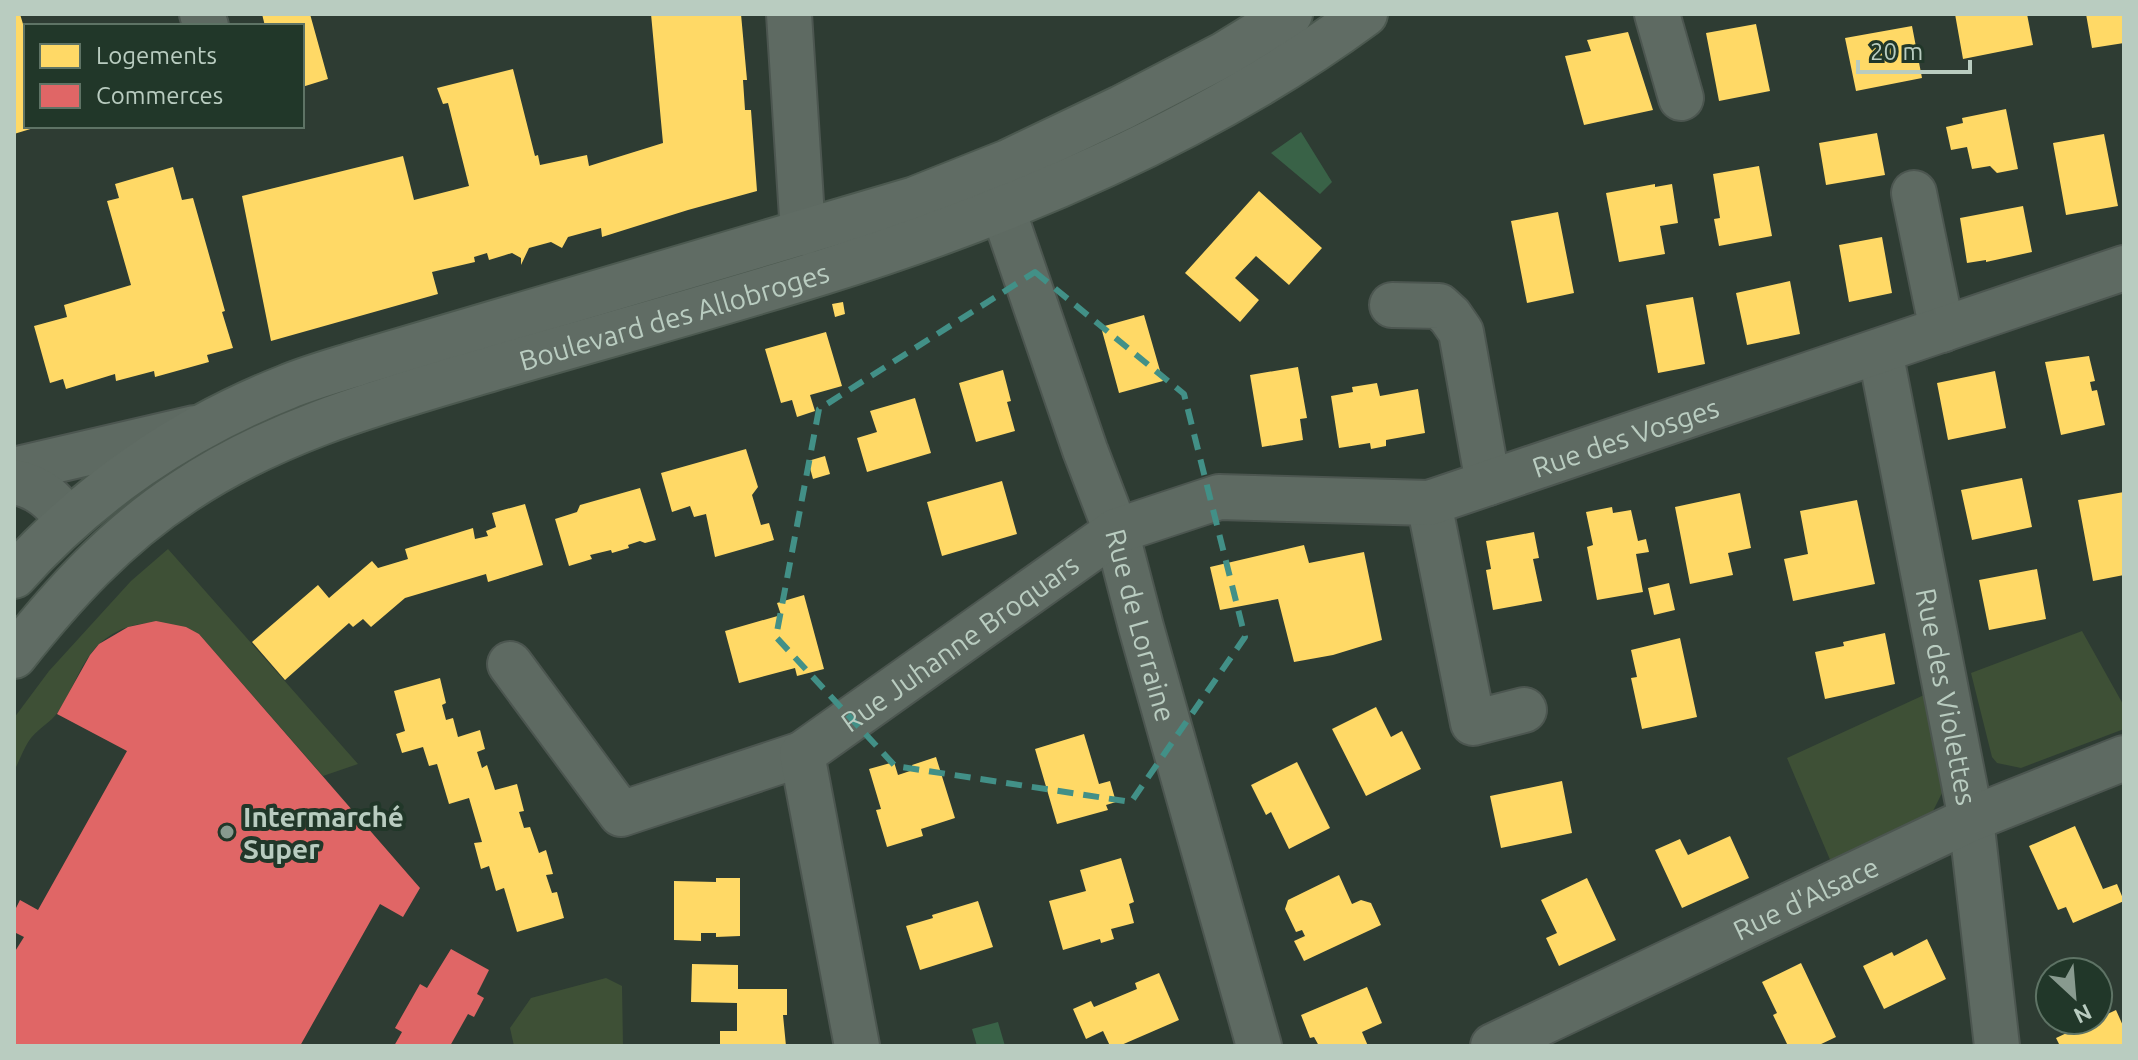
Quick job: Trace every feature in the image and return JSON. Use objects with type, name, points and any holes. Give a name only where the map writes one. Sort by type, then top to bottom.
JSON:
[{"type":"main road","name":"Boulevard des Allobroges","points":[[14,576],[68,520],[124,476],[201,427],[287,387],[362,362],[915,199],[1008,162],[1121,108],[1225,54],[1290,14]]},
{"type":"main road","name":"Boulevard des Allobroges","points":[[14,656],[52,608],[94,563],[138,525],[193,485],[275,440],[376,403],[824,272],[1003,210],[1128,153],[1245,92],[1365,14]]},
{"type":"street","points":[[789,14],[803,233]]},
{"type":"street","points":[[1657,14],[1681,98]]},
{"type":"street","points":[[1914,193],[1942,330]]},
{"type":"street","name":"Rue de Lorraine","points":[[1003,210],[1116,531],[1259,1046]]},
{"type":"street","name":"Rue des Vosges","points":[[1116,531],[1219,497],[1429,503],[2124,268]]},
{"type":"street","points":[[1392,305],[1439,306],[1461,332],[1488,483]]},
{"type":"street","name":"Rue des Violettes","points":[[1880,351],[1971,819],[1997,1046]]},
{"type":"street","points":[[14,470],[201,427]]},
{"type":"street","points":[[14,482],[31,486],[53,499],[68,520]]},
{"type":"street","points":[[1429,503],[1473,723],[1524,710]]},
{"type":"street","name":"Rue Juhanne Broquars","points":[[510,664],[621,814],[802,754],[1116,531]]},
{"type":"street","points":[[802,754],[857,1046]]},
{"type":"street","name":"Rue d'Alsace","points":[[1493,1046],[1971,819],[2124,758]]},
{"type":"highlighted area","points":[[1035,272],[1184,394],[1245,637],[1131,802],[895,766],[776,637],[819,409]]},
{"type":"shaded area","points":[[1301,132],[1332,182],[1320,194],[1271,153]]},
{"type":"shaded area","points":[[168,549],[358,764],[323,776],[199,634],[156,623],[128,627],[103,641],[92,652],[58,712],[31,738],[14,771],[14,718],[49,671],[131,581]]},
{"type":"shaded area","points":[[2082,631],[2124,706],[2124,729],[2021,768],[1997,763],[1992,757],[1971,673]]},
{"type":"shaded area","points":[[1924,695],[1942,781],[1942,793],[1933,811],[1831,862],[1787,758]]},
{"type":"shaded area","points":[[606,978],[622,986],[623,1046],[514,1046],[510,1028],[531,998]]},
{"type":"shaded area","points":[[998,1022],[1005,1046],[977,1046],[972,1029]]},
{"type":"building: Logements","points":[[14,14],[20,14],[24,27],[24,128],[34,128],[14,134]]},
{"type":"building: Logements","points":[[262,14],[310,14],[328,79],[304,86],[304,24],[264,24]]},
{"type":"building: Logements","points":[[651,14],[741,14],[747,80],[743,80],[745,110],[751,110],[757,191],[602,237],[601,228],[568,237],[562,248],[551,242],[529,248],[521,265],[521,258],[512,253],[489,260],[487,253],[474,257],[475,262],[432,272],[438,294],[271,341],[242,196],[403,156],[414,200],[469,186],[448,103],[443,104],[437,88],[513,69],[540,165],[587,155],[589,166],[663,143]]},
{"type":"building: Logements","points":[[1955,14],[2027,14],[2033,45],[1963,59]]},
{"type":"building: Logements","points":[[2086,14],[2124,14],[2124,43],[2092,48]]},
{"type":"building: Logements","points":[[1756,24],[1770,91],[1719,101],[1706,33]]},
{"type":"building: Logements","points":[[1912,26],[1922,78],[1856,91],[1845,38]]},
{"type":"building: Logements","points":[[1628,32],[1653,110],[1584,125],[1565,56],[1591,51],[1587,40]]},
{"type":"building: Logements","points":[[2006,109],[2018,169],[1997,173],[1990,166],[1972,169],[1967,147],[1951,150],[1946,127],[1963,123],[1962,118]]},
{"type":"building: Logements","points":[[1877,133],[1885,175],[1826,185],[1819,143]]},
{"type":"building: Logements","points":[[2104,134],[2118,206],[2066,215],[2053,143]]},
{"type":"building: Logements","points":[[1759,166],[1772,236],[1719,246],[1714,219],[1720,218],[1713,174]]},
{"type":"building: Logements","points":[[173,167],[182,200],[193,198],[233,348],[207,355],[209,362],[155,377],[154,371],[116,381],[115,374],[66,389],[63,379],[50,383],[34,326],[67,317],[64,305],[131,285],[107,201],[119,198],[115,184]]},
{"type":"building: Logements","points":[[1655,184],[1655,187],[1672,184],[1678,223],[1660,226],[1665,254],[1619,262],[1606,193]]},
{"type":"building: Logements","points":[[1259,191],[1322,248],[1289,285],[1256,256],[1235,278],[1259,300],[1240,322],[1185,273]]},
{"type":"building: Logements","points":[[2023,206],[2032,252],[1967,263],[1960,218]]},
{"type":"building: Logements","points":[[1558,212],[1574,293],[1527,303],[1511,221]]},
{"type":"building: Logements","points":[[1882,237],[1892,293],[1849,302],[1839,245]]},
{"type":"building: Logements","points":[[1790,281],[1800,334],[1747,345],[1736,293]]},
{"type":"building: Logements","points":[[1693,297],[1705,364],[1658,373],[1646,305]]},
{"type":"building: Logements","points":[[843,302],[845,314],[835,317],[832,304]]},
{"type":"building: Logements","points":[[1144,315],[1163,381],[1119,393],[1101,327]]},
{"type":"building: Logements","points":[[826,332],[842,386],[810,395],[815,411],[797,417],[792,400],[781,403],[765,349]]},
{"type":"building: Logements","points":[[2089,356],[2095,381],[2090,382],[2092,391],[2097,390],[2105,425],[2061,435],[2045,362]]},
{"type":"building: Logements","points":[[1298,367],[1307,418],[1300,419],[1303,440],[1262,447],[1250,375]]},
{"type":"building: Logements","points":[[1003,370],[1015,431],[976,442],[959,383]]},
{"type":"building: Logements","points":[[1995,371],[2006,428],[1948,440],[1937,383]]},
{"type":"building: Logements","points":[[1377,383],[1380,396],[1418,389],[1425,433],[1386,440],[1386,446],[1371,449],[1370,443],[1339,448],[1331,396],[1353,392],[1352,387]]},
{"type":"building: Logements","points":[[915,398],[931,453],[867,472],[857,438],[877,432],[870,411]]},
{"type":"building: Logements","points":[[746,449],[758,487],[752,495],[761,525],[769,523],[774,540],[715,557],[706,514],[694,517],[690,506],[672,512],[661,473]]},
{"type":"building: Logements","points":[[825,456],[830,474],[813,479],[808,461]]},
{"type":"building: Logements","points":[[2022,478],[2032,527],[1972,540],[1961,490]]},
{"type":"building: Logements","points":[[1002,481],[1017,534],[942,556],[927,502]]},
{"type":"building: Logements","points":[[640,488],[656,540],[640,541],[612,553],[611,550],[590,555],[592,559],[569,566],[555,519],[577,512],[580,505]]},
{"type":"building: Logements","points":[[2124,492],[2124,575],[2093,581],[2078,500]]},
{"type":"building: Logements","points":[[1740,493],[1751,548],[1728,553],[1733,575],[1690,584],[1675,507]]},
{"type":"building: Logements","points":[[1857,500],[1875,584],[1793,601],[1784,559],[1808,554],[1800,511]]},
{"type":"building: Logements","points":[[525,504],[543,565],[488,582],[486,574],[405,598],[371,627],[363,619],[353,627],[349,623],[285,680],[252,642],[318,585],[329,598],[372,561],[378,568],[408,559],[405,549],[473,528],[475,539],[488,536],[486,531],[496,527],[492,513]]},
{"type":"building: Logements","points":[[1612,507],[1613,513],[1631,510],[1638,541],[1646,539],[1649,552],[1636,554],[1643,592],[1597,600],[1587,547],[1593,545],[1586,512]]},
{"type":"building: Logements","points":[[1534,532],[1539,558],[1533,559],[1542,601],[1493,610],[1486,570],[1491,569],[1486,541]]},
{"type":"building: Logements","points":[[1304,545],[1309,563],[1364,552],[1382,640],[1333,655],[1294,662],[1278,599],[1220,610],[1210,567]]},
{"type":"building: Logements","points":[[2037,569],[2046,619],[1989,630],[1979,580]]},
{"type":"building: Logements","points":[[1669,583],[1675,610],[1654,615],[1648,588]]},
{"type":"building: Logements","points":[[804,595],[824,669],[797,676],[795,668],[739,683],[725,631],[781,615],[777,603]]},
{"type":"building: Logements","points":[[1885,633],[1895,684],[1825,699],[1815,652]]},
{"type":"building: Logements","points":[[1680,638],[1697,717],[1642,729],[1631,678],[1637,677],[1631,650]]},
{"type":"building: Logements","points":[[440,678],[446,703],[442,705],[446,720],[453,718],[458,737],[480,730],[485,749],[477,752],[482,768],[487,765],[495,790],[517,784],[524,811],[519,812],[524,828],[530,827],[539,853],[546,850],[553,874],[546,875],[552,893],[557,892],[564,918],[517,932],[504,888],[496,891],[489,866],[481,869],[474,843],[482,842],[469,798],[449,804],[437,764],[429,766],[423,747],[402,753],[396,734],[405,731],[394,691]]},
{"type":"building: Logements","points":[[1376,707],[1391,737],[1402,731],[1421,769],[1366,796],[1332,729]]},
{"type":"building: Logements","points":[[1084,734],[1099,784],[1110,781],[1116,802],[1106,805],[1108,810],[1057,824],[1035,749]]},
{"type":"building: Logements","points":[[936,757],[955,818],[921,829],[923,836],[887,847],[876,810],[881,809],[869,769],[894,762],[898,775],[913,770],[912,765]]},
{"type":"building: Logements","points":[[1297,762],[1330,828],[1289,849],[1271,812],[1266,815],[1251,785]]},
{"type":"building: Logements","points":[[1562,781],[1572,833],[1501,848],[1490,796]]},
{"type":"building: Logements","points":[[2075,826],[2103,889],[2117,884],[2124,901],[2073,923],[2066,907],[2058,910],[2029,846]]},
{"type":"building: Logements","points":[[1730,836],[1749,878],[1682,908],[1655,850],[1680,839],[1688,855]]},
{"type":"building: Logements","points":[[1121,858],[1134,902],[1129,904],[1134,923],[1111,929],[1114,939],[1101,943],[1100,939],[1063,950],[1049,901],[1086,891],[1080,870]]},
{"type":"building: Logements","points":[[1339,875],[1352,904],[1361,900],[1371,903],[1381,925],[1304,961],[1294,941],[1305,936],[1302,930],[1296,932],[1285,909],[1288,900]]},
{"type":"building: Logements","points":[[716,878],[740,878],[740,936],[716,937],[716,933],[701,933],[701,941],[674,940],[674,881],[716,882]]},
{"type":"building: Logements","points":[[1587,878],[1616,940],[1559,966],[1546,938],[1557,933],[1541,900]]},
{"type":"building: Logements","points":[[978,901],[993,947],[920,970],[906,926]]},
{"type":"building: Logements","points":[[1927,939],[1946,979],[1884,1009],[1863,966],[1892,952],[1894,956]]},
{"type":"building: Logements","points":[[1801,963],[1836,1037],[1817,1046],[1788,1046],[1762,982]]},
{"type":"building: Logements","points":[[692,964],[738,965],[738,989],[787,989],[787,1015],[783,1015],[786,1046],[720,1046],[720,1031],[737,1031],[737,1003],[691,1002]]},
{"type":"building: Logements","points":[[1159,973],[1179,1020],[1119,1046],[1110,1046],[1103,1031],[1086,1039],[1073,1009],[1091,1001],[1094,1007],[1137,989],[1135,983]]},
{"type":"building: Logements","points":[[1367,987],[1382,1023],[1362,1032],[1368,1046],[1319,1046],[1314,1037],[1310,1038],[1301,1015]]},
{"type":"building: Logements","points":[[2114,1011],[2124,1028],[2124,1046],[2060,1046],[2056,1038],[2060,1036],[2114,1036]]},
{"type":"building: Commerces","name":"Intermarché Super","points":[[156,621],[186,627],[199,634],[420,888],[403,917],[380,904],[300,1046],[14,1046],[14,953],[24,937],[14,932],[14,912],[20,900],[38,910],[127,751],[57,714],[99,644],[128,627]]},
{"type":"building: Commerces","points":[[451,949],[489,970],[477,994],[484,998],[474,1017],[468,1014],[450,1046],[394,1046],[402,1032],[395,1028],[420,984],[427,988]]},
{"type":"place","name":"Intermarché Super","points":[[227,832]]}]
